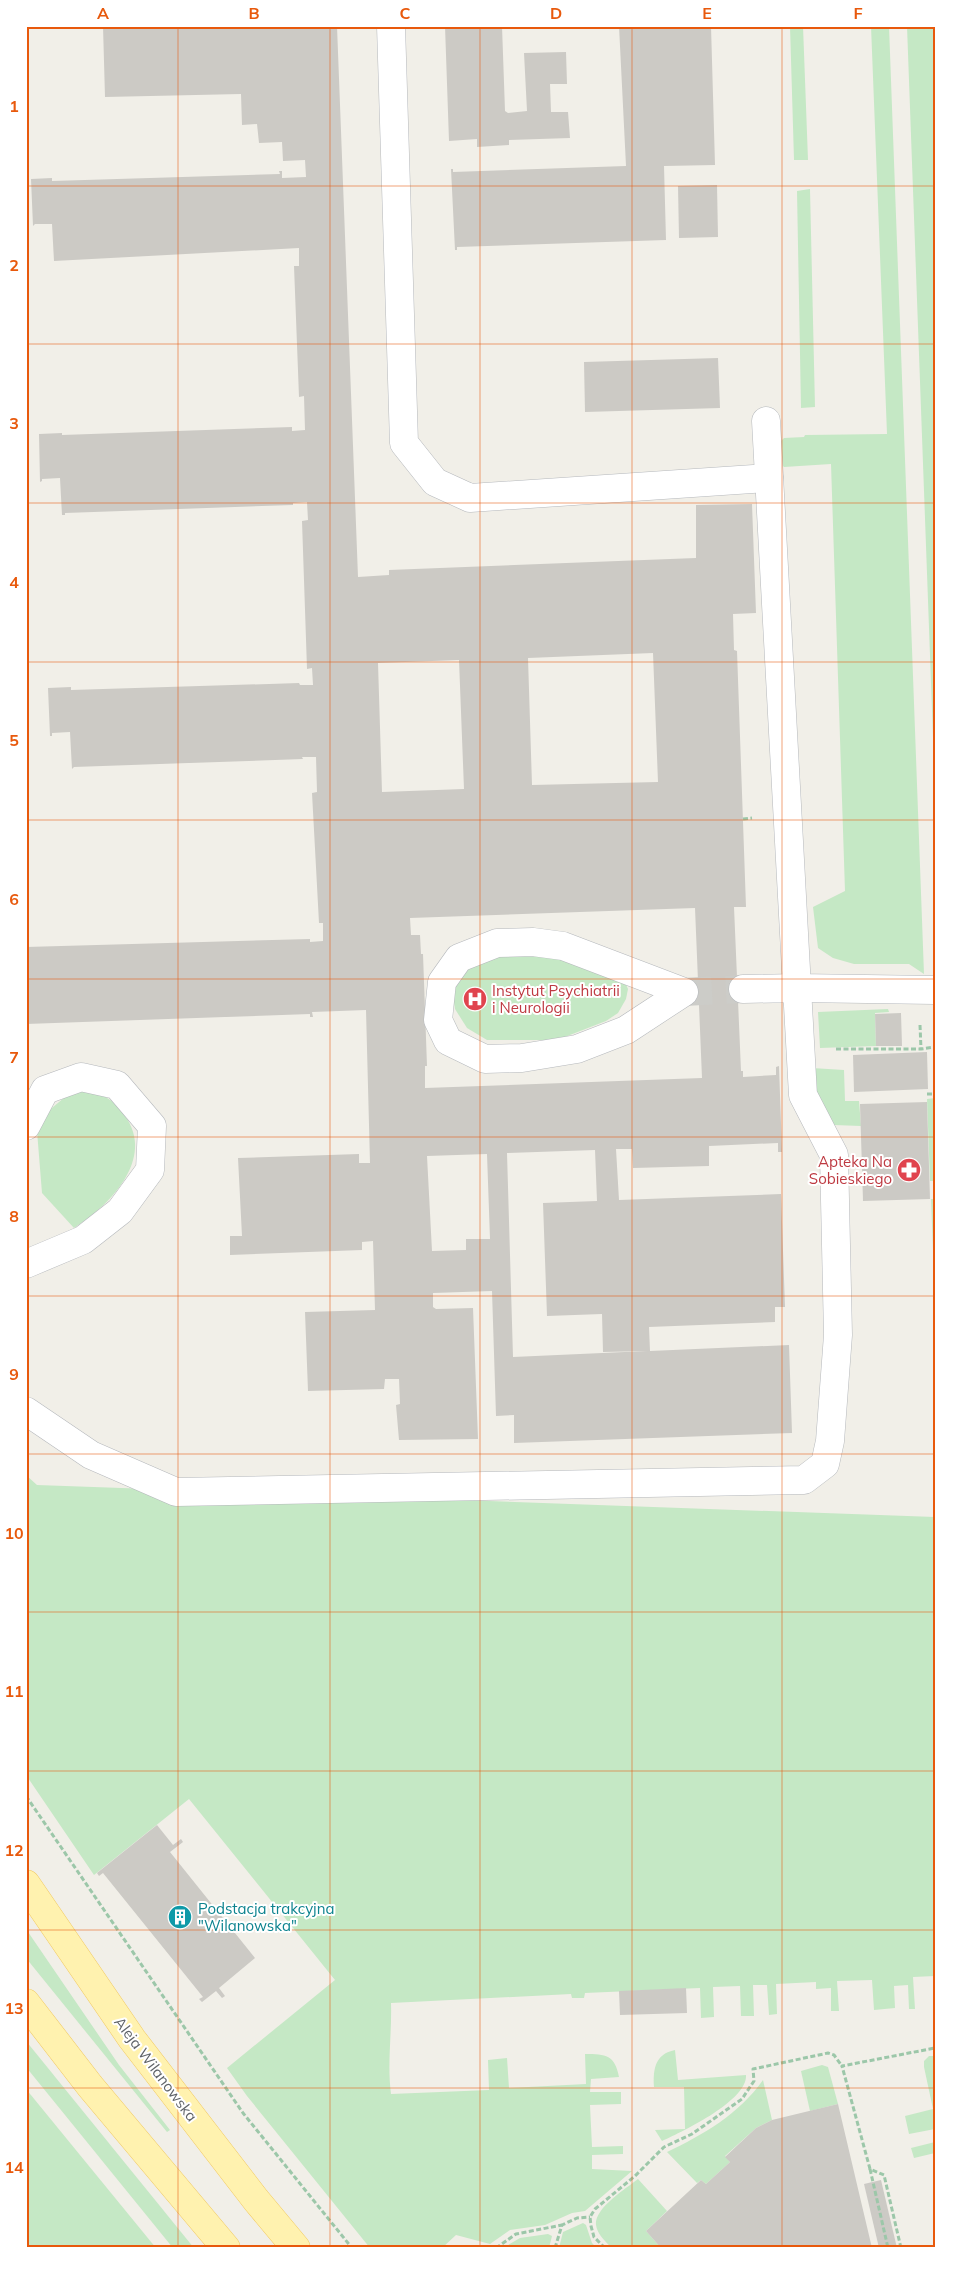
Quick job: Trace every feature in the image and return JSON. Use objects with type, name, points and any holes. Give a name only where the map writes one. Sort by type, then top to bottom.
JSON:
[{"type":"main road","name":"Aleja Wilanowska","points":[[26,1884],[132,2039],[256,2200],[296,2248]]},
{"type":"main road","points":[[26,2002],[90,2086],[226,2248]]},
{"type":"lane","points":[[392,26],[404,443],[435,482],[470,498],[769,478]]},
{"type":"lane","points":[[26,1411],[91,1455],[176,1492],[804,1480],[825,1464],[830,1440],[838,1335],[834,1155],[803,1095],[766,421]]},
{"type":"lane","points":[[533,942],[563,946],[684,992],[626,1030],[577,1049],[522,1058],[485,1059],[448,1041],[438,1020],[442,982],[459,958],[497,943],[533,942]]},
{"type":"lane","points":[[743,989],[935,990]]},
{"type":"lane","points":[[26,1126],[45,1090],[81,1077],[117,1085],[152,1126],[150,1170],[120,1212],[83,1240],[26,1264]]},
{"type":"path","points":[[927,1094],[935,1094]]},
{"type":"path","points":[[26,1796],[243,2113],[352,2248]]},
{"type":"path","points":[[842,2066],[935,2048]]},
{"type":"path","points":[[605,2248],[594,2237],[590,2217],[602,2201],[635,2176],[664,2147],[692,2134],[742,2099],[754,2081],[753,2069],[828,2053],[834,2055],[842,2066],[870,2169],[888,2248]]},
{"type":"path","points":[[870,2169],[884,2175],[901,2248]]},
{"type":"path","points":[[496,2248],[516,2234],[562,2225],[577,2218],[590,2217]]},
{"type":"path","points":[[554,2248],[562,2225]]},
{"type":"path","points":[[461,2248],[470,2248]]},
{"type":"green space","points":[[790,26],[803,26],[808,160],[794,160]]},
{"type":"green space","points":[[871,26],[889,26],[924,974],[909,964],[854,964],[833,958],[818,948],[813,907],[845,891],[831,464],[784,467],[781,464],[781,441],[784,438],[804,437],[805,435],[887,434]]},
{"type":"green space","points":[[907,26],[935,26],[935,792]]},
{"type":"green space","points":[[810,189],[815,407],[801,408],[797,191]]},
{"type":"green space","points":[[560,954],[623,978],[628,989],[626,999],[618,1013],[606,1021],[557,1040],[487,1040],[467,1028],[455,1009],[452,989],[463,968],[490,956]]},
{"type":"green space","points":[[888,1009],[889,1012],[875,1013],[876,1046],[820,1048],[818,1012]]},
{"type":"green space","points":[[812,1068],[844,1070],[845,1101],[859,1101],[861,1126],[834,1125],[818,1101]]},
{"type":"green space","points":[[85,1090],[108,1098],[121,1110],[133,1132],[135,1149],[132,1165],[114,1194],[88,1219],[74,1228],[42,1193],[37,1131],[46,1113],[65,1097]]},
{"type":"green space","points":[[935,1098],[935,1181],[930,1181],[927,1099]]},
{"type":"green space","points":[[931,1199],[935,1199],[935,1302]]},
{"type":"green space","points":[[26,1475],[37,1485],[935,1517],[935,1976],[913,1977],[915,2009],[909,2009],[908,1985],[894,1986],[895,2008],[874,2010],[872,1980],[837,1981],[839,2011],[831,2011],[831,1988],[816,1989],[816,1982],[776,1984],[777,2014],[769,2015],[767,1985],[753,1985],[754,2016],[741,2016],[740,1986],[713,1987],[714,2017],[701,2018],[700,1988],[585,1993],[584,1998],[572,1998],[571,1994],[391,2003],[389,2071],[391,2094],[489,2090],[488,2060],[507,2058],[509,2088],[586,2084],[585,2054],[599,2054],[608,2057],[615,2064],[619,2077],[591,2079],[590,2092],[621,2092],[621,2104],[590,2105],[592,2147],[623,2146],[623,2154],[592,2155],[592,2169],[632,2171],[585,2211],[572,2213],[545,2225],[510,2230],[490,2244],[456,2235],[442,2248],[370,2248],[247,2096],[227,2068],[335,1980],[189,1799],[94,1875],[26,1775]]},
{"type":"green space","points":[[26,1929],[119,2065],[170,2130],[167,2132],[26,1958]]},
{"type":"green space","points":[[26,2041],[194,2248],[173,2248],[26,2067]]},
{"type":"green space","points":[[675,2050],[678,2080],[746,2075],[744,2085],[726,2104],[713,2114],[685,2130],[662,2141],[655,2130],[685,2129],[684,2087],[654,2087],[655,2068],[659,2059],[668,2052]]},
{"type":"green space","points":[[929,2056],[935,2056],[935,2129],[909,2134],[905,2116],[933,2109],[924,2067],[924,2061]]},
{"type":"green space","points":[[822,2065],[828,2067],[838,2104],[810,2111],[801,2071]]},
{"type":"green space","points":[[763,2080],[772,2120],[756,2128],[725,2156],[730,2162],[706,2184],[701,2180],[697,2183],[667,2152],[707,2131],[732,2113]]},
{"type":"green space","points":[[26,2089],[156,2248],[26,2248]]},
{"type":"green space","points":[[935,2142],[935,2153],[914,2158],[911,2148]]},
{"type":"green space","points":[[638,2179],[667,2211],[646,2231],[661,2248],[612,2248],[598,2232],[597,2219],[600,2212],[612,2199]]},
{"type":"green space","points":[[583,2223],[586,2225],[592,2243],[597,2248],[559,2248],[563,2232]]},
{"type":"green space","points":[[548,2234],[552,2236],[549,2248],[503,2248],[520,2238]]},
{"type":"building","points":[[103,26],[337,26],[358,577],[389,575],[389,570],[696,558],[696,505],[752,504],[756,613],[733,614],[734,650],[737,651],[746,907],[734,907],[741,1071],[743,1071],[743,1077],[776,1075],[776,1067],[779,1066],[782,1152],[778,1152],[778,1143],[709,1146],[709,1166],[633,1168],[632,1149],[616,1149],[619,1200],[781,1194],[785,1307],[775,1307],[775,1322],[649,1327],[650,1351],[789,1345],[792,1433],[514,1443],[514,1415],[496,1416],[492,1291],[433,1293],[433,1307],[436,1309],[473,1308],[478,1439],[399,1440],[396,1405],[400,1404],[399,1379],[385,1379],[384,1389],[308,1391],[305,1312],[375,1310],[373,1241],[362,1242],[362,1250],[230,1255],[230,1236],[242,1236],[238,1158],[359,1154],[359,1163],[370,1163],[366,1010],[312,1012],[313,1017],[310,1017],[310,1014],[26,1024],[26,947],[310,939],[310,942],[323,941],[323,923],[319,923],[312,793],[317,792],[316,757],[74,767],[72,769],[70,732],[52,733],[52,736],[50,736],[48,688],[71,687],[71,690],[299,683],[300,685],[313,685],[312,668],[307,669],[302,521],[308,520],[307,502],[293,503],[293,505],[65,513],[65,515],[62,515],[60,478],[42,479],[40,482],[39,434],[62,433],[62,435],[292,427],[292,431],[305,430],[304,396],[299,397],[294,266],[299,266],[299,248],[54,261],[52,224],[35,224],[33,226],[31,179],[52,178],[52,181],[280,174],[279,171],[282,171],[282,178],[306,177],[305,160],[283,161],[282,142],[259,143],[257,124],[242,125],[241,94],[105,97]],"holes":[[[653,653],[658,782],[532,785],[528,658]],[[459,660],[464,789],[382,792],[378,663]],[[695,908],[702,1078],[425,1088],[425,1066],[427,1066],[423,954],[421,954],[420,935],[411,935],[410,918]],[[595,1150],[597,1201],[543,1203],[547,1316],[602,1314],[603,1352],[647,1351],[513,1357],[507,1153]],[[487,1154],[490,1239],[466,1239],[466,1250],[432,1251],[427,1156]]]},
{"type":"building","points":[[445,26],[502,26],[505,111],[508,113],[527,111],[524,53],[566,52],[567,84],[550,84],[551,112],[568,112],[570,138],[509,140],[509,145],[477,147],[477,139],[449,141]]},
{"type":"building","points":[[619,26],[711,26],[715,165],[664,166],[666,240],[457,247],[457,250],[455,250],[451,169],[453,169],[453,172],[626,166]]},
{"type":"building","points":[[717,185],[718,237],[679,238],[678,186]]},
{"type":"building","points":[[718,358],[720,408],[585,412],[584,362]]},
{"type":"building","points":[[901,1013],[902,1046],[876,1046],[875,1014]]},
{"type":"building","points":[[927,1052],[928,1089],[854,1092],[853,1055]]},
{"type":"building","points":[[927,1102],[930,1199],[863,1201],[860,1104]]},
{"type":"building","name":"Podstacja trakcyjna \"Wilanowska\"","points":[[157,1825],[173,1845],[181,1839],[183,1842],[170,1852],[255,1958],[219,1988],[225,1996],[222,1998],[216,1991],[202,2002],[199,1999],[203,1997],[103,1873],[99,1876],[97,1873]]},
{"type":"building","points":[[686,1988],[687,2013],[620,2015],[619,1991]]},
{"type":"building","points":[[838,2104],[872,2248],[661,2248],[646,2231],[701,2180],[706,2184],[730,2162],[725,2157],[756,2128],[772,2120]]},
{"type":"building","points":[[881,2180],[897,2248],[879,2248],[864,2184]]},
{"type":"tunnel","points":[[684,992],[743,989]]},
{"type":"place","name":"Instytut Psychiatrii i Neurologii","points":[[475,999]]},
{"type":"place","name":"Apteka Na Sobieskiego","points":[[909,1170]]},
{"type":"place","name":"Podstacja trakcyjna \"Wilanowska\"","points":[[180,1917]]}]
